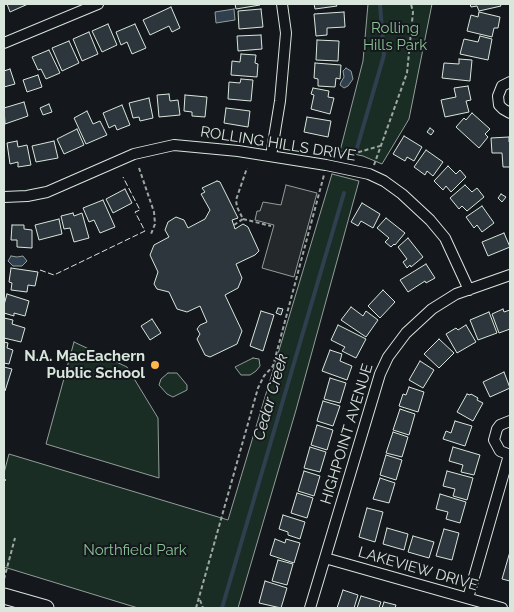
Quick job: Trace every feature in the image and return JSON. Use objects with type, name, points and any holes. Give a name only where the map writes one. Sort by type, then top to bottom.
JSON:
[{"type":"main road","points":[[4,596],[46,608]]},
{"type":"street","points":[[4,43],[98,4]]},
{"type":"street","points":[[271,156],[280,101],[286,33],[282,4]]},
{"type":"street","points":[[510,82],[502,86],[498,96],[499,105],[510,114]]},
{"type":"street","name":"ROLLING HILLS DRIVE","points":[[4,197],[27,196],[47,192],[134,154],[174,145],[238,150],[370,174],[402,194],[430,220],[445,238],[469,290]]},
{"type":"street","name":"HIGHPOINT AVENUE","points":[[310,608],[380,374],[388,357],[406,333],[426,313],[456,294],[510,275]]},
{"type":"street","points":[[468,598],[510,455],[500,451],[494,440],[496,429],[510,421]]},
{"type":"street","name":"LAKEVIEW DRIVE","points":[[325,558],[502,608]]},
{"type":"path","points":[[370,174],[407,73],[413,12],[411,4]]},
{"type":"path","points":[[352,154],[380,146]]},
{"type":"path","points":[[139,168],[154,212],[155,224],[151,234]]},
{"type":"path","points":[[243,219],[236,200],[247,168]]},
{"type":"path","points":[[196,608],[200,600],[258,388],[264,376],[273,366],[325,170]]},
{"type":"path","points":[[234,225],[243,219],[271,226]]},
{"type":"path","points":[[4,579],[16,538]]},
{"type":"path","points":[[200,600],[203,608]]},
{"type":"green space","name":"Rolling Hills Park","points":[[368,4],[432,4],[409,119],[382,164],[363,156],[340,151],[363,61]]},
{"type":"green space","name":"Northfield Park","points":[[332,174],[359,181],[296,410],[238,608],[138,608],[4,567],[4,473],[9,454],[228,520]]},
{"type":"green space","points":[[74,342],[127,367],[158,418],[159,478],[46,444]]},
{"type":"green space","points":[[253,358],[259,359],[260,366],[250,375],[241,375],[235,367]]},
{"type":"green space","points":[[168,373],[177,373],[187,385],[187,390],[173,397],[167,394],[159,385],[161,379]]},
{"type":"shaded area","points":[[286,185],[317,193],[294,277],[262,268],[274,225],[255,220],[257,211],[260,211],[263,202],[281,205]]},
{"type":"water","points":[[234,9],[235,20],[216,23],[215,12]]},
{"type":"water","points":[[346,68],[351,71],[353,79],[344,88],[340,85],[344,77],[343,71]]},
{"type":"water","points":[[11,256],[23,256],[27,261],[22,266],[13,266],[8,261]]},
{"type":"building","points":[[7,4],[28,4],[10,12]]},
{"type":"building","points":[[235,4],[260,4],[260,5],[236,9]]},
{"type":"building","points":[[314,4],[336,4],[337,6],[315,9]]},
{"type":"building","points":[[470,4],[500,4],[501,6],[479,11],[477,6],[471,7]]},
{"type":"building","points":[[171,7],[180,28],[172,32],[169,26],[150,35],[143,20]]},
{"type":"building","points":[[261,9],[263,27],[239,29],[238,11]]},
{"type":"building","points":[[344,12],[345,27],[327,28],[327,35],[316,36],[314,14]]},
{"type":"building","points":[[479,12],[500,17],[498,28],[494,28],[492,37],[467,31],[471,15],[478,17]]},
{"type":"building","points":[[108,24],[117,45],[102,52],[92,31]]},
{"type":"building","points":[[135,24],[146,48],[132,54],[127,42],[121,45],[116,32]]},
{"type":"building","points":[[89,32],[98,54],[82,61],[73,39]]},
{"type":"building","points":[[261,35],[262,49],[238,51],[237,36]]},
{"type":"building","points":[[480,36],[492,39],[488,60],[460,54],[464,39],[478,42]]},
{"type":"building","points":[[317,40],[339,41],[338,61],[316,60]]},
{"type":"building","points":[[69,41],[79,63],[62,71],[52,48]]},
{"type":"building","points":[[49,50],[60,73],[46,79],[41,69],[38,70],[32,57]]},
{"type":"building","points":[[241,54],[256,55],[255,63],[258,64],[257,77],[231,75],[232,61],[240,62]]},
{"type":"building","points":[[459,59],[472,60],[470,81],[442,78],[444,63],[459,64]]},
{"type":"building","points":[[315,63],[341,65],[340,79],[336,78],[335,87],[318,86],[318,79],[314,78]]},
{"type":"building","points":[[10,69],[15,84],[4,87],[4,71]]},
{"type":"building","points":[[38,75],[42,87],[27,92],[23,80]]},
{"type":"building","points":[[241,79],[253,80],[251,101],[228,99],[229,82],[240,83]]},
{"type":"building","points":[[468,86],[471,100],[466,101],[469,112],[445,117],[441,100],[456,97],[454,88]]},
{"type":"building","points":[[313,88],[329,91],[328,97],[334,98],[330,114],[311,109],[314,95],[311,94]]},
{"type":"building","points":[[169,94],[170,101],[178,100],[180,115],[159,117],[157,95]]},
{"type":"building","points":[[185,95],[207,97],[205,117],[192,116],[192,112],[184,111]]},
{"type":"building","points":[[149,98],[153,118],[140,121],[139,117],[133,118],[129,103]]},
{"type":"building","points":[[24,102],[28,116],[5,124],[4,108]]},
{"type":"building","points":[[49,104],[52,112],[43,115],[40,108]]},
{"type":"building","points":[[122,105],[130,125],[117,130],[115,125],[109,128],[103,113]]},
{"type":"building","points":[[226,108],[250,111],[248,127],[224,123]]},
{"type":"building","points":[[87,111],[93,124],[100,121],[107,135],[86,144],[74,118]]},
{"type":"building","points":[[472,113],[490,129],[485,134],[488,137],[479,148],[456,127],[464,118],[466,120]]},
{"type":"building","points":[[307,117],[331,121],[328,137],[304,132]]},
{"type":"building","points":[[430,128],[434,131],[431,135],[427,132]]},
{"type":"building","points":[[77,129],[84,145],[64,154],[57,139]]},
{"type":"building","points":[[404,136],[422,147],[414,161],[407,157],[405,161],[393,154]]},
{"type":"building","points":[[509,137],[510,167],[503,167],[502,153],[492,153],[491,138]]},
{"type":"building","points":[[17,141],[18,147],[27,145],[31,165],[18,167],[18,162],[10,164],[7,143]]},
{"type":"building","points":[[54,141],[58,158],[36,162],[32,146]]},
{"type":"building","points":[[426,150],[443,162],[433,176],[427,171],[425,175],[414,167]]},
{"type":"building","points":[[448,166],[456,174],[460,170],[466,177],[451,192],[446,186],[443,190],[434,181]]},
{"type":"building","points":[[217,181],[220,182],[238,218],[232,220],[235,229],[243,224],[248,227],[259,251],[255,255],[236,264],[242,278],[238,288],[225,295],[242,331],[237,344],[210,357],[205,355],[197,339],[200,334],[197,329],[200,325],[207,322],[200,306],[187,312],[177,309],[169,292],[157,289],[154,284],[158,272],[150,255],[154,245],[169,237],[165,230],[168,222],[176,217],[184,220],[188,228],[205,219],[210,210],[201,194],[205,192],[202,188]]},
{"type":"building","points":[[465,185],[472,192],[477,188],[484,197],[467,211],[462,206],[459,209],[450,198]]},
{"type":"building","points":[[125,189],[132,203],[113,213],[106,199]]},
{"type":"building","points":[[501,194],[506,197],[502,202],[498,198]]},
{"type":"building","points":[[103,200],[115,227],[100,233],[94,220],[89,222],[83,208]]},
{"type":"building","points":[[362,203],[380,214],[373,228],[361,221],[358,226],[351,222]]},
{"type":"building","points":[[482,206],[494,223],[482,232],[477,225],[474,228],[466,217]]},
{"type":"building","points":[[73,213],[74,216],[82,213],[89,238],[74,242],[70,228],[64,229],[61,216]]},
{"type":"building","points":[[386,218],[405,233],[391,247],[385,242],[389,238],[377,228]]},
{"type":"building","points":[[59,219],[62,234],[39,240],[35,225]]},
{"type":"building","points":[[12,225],[24,225],[24,229],[32,230],[32,248],[17,247],[17,240],[11,240]]},
{"type":"building","points":[[504,233],[510,247],[488,256],[482,242]]},
{"type":"building","points":[[408,238],[423,257],[407,268],[403,262],[407,259],[398,247]]},
{"type":"building","points":[[426,264],[435,278],[426,283],[425,281],[408,292],[400,280]]},
{"type":"building","points":[[11,268],[38,272],[35,286],[28,285],[27,292],[11,290],[12,283],[9,282]]},
{"type":"building","points":[[383,290],[395,302],[380,318],[368,306]]},
{"type":"building","points":[[7,294],[29,301],[25,316],[14,313],[14,316],[4,313]]},
{"type":"building","points":[[351,307],[363,316],[366,311],[378,320],[366,337],[341,320]]},
{"type":"building","points":[[278,308],[283,309],[281,315],[276,313]]},
{"type":"building","points":[[503,309],[504,312],[510,310],[510,329],[499,333],[492,314]]},
{"type":"building","points":[[261,311],[274,315],[263,351],[250,346]]},
{"type":"building","points":[[489,312],[497,333],[478,340],[470,320]]},
{"type":"building","points":[[4,318],[13,320],[12,324],[25,328],[21,342],[4,338]]},
{"type":"building","points":[[152,319],[161,333],[150,340],[141,326]]},
{"type":"building","points":[[338,325],[366,339],[356,358],[342,351],[345,347],[331,340]]},
{"type":"building","points":[[466,325],[476,342],[457,353],[446,334]]},
{"type":"building","points":[[439,339],[454,353],[439,368],[424,354]]},
{"type":"building","points":[[4,342],[8,343],[7,348],[13,350],[9,364],[4,363]]},
{"type":"building","points":[[330,350],[342,354],[340,361],[352,366],[347,380],[322,371]]},
{"type":"building","points":[[420,361],[434,370],[423,388],[409,380]]},
{"type":"building","points":[[4,367],[12,369],[5,391],[4,390]]},
{"type":"building","points":[[504,372],[510,388],[490,397],[483,382]]},
{"type":"building","points":[[330,378],[346,383],[340,403],[324,399]]},
{"type":"building","points":[[409,387],[424,392],[418,412],[399,406],[403,394],[406,395]]},
{"type":"building","points":[[467,394],[471,394],[483,403],[473,421],[457,412]]},
{"type":"building","points":[[323,401],[340,406],[333,426],[317,421]]},
{"type":"building","points":[[400,409],[415,414],[409,435],[393,430]]},
{"type":"building","points":[[455,421],[472,426],[465,446],[443,439],[446,431],[451,433]]},
{"type":"building","points":[[317,425],[333,430],[327,450],[311,445]]},
{"type":"building","points":[[393,432],[408,437],[402,457],[386,453]]},
{"type":"building","points":[[310,447],[326,452],[320,472],[304,468]]},
{"type":"building","points":[[453,447],[480,455],[474,475],[461,472],[463,465],[449,461]]},
{"type":"building","points":[[386,455],[402,460],[396,480],[380,475]]},
{"type":"building","points":[[304,471],[320,476],[314,496],[298,491]]},
{"type":"building","points":[[447,471],[473,478],[467,500],[453,496],[455,489],[443,486]]},
{"type":"building","points":[[380,478],[395,483],[389,503],[373,499]]},
{"type":"building","points":[[297,493],[313,498],[307,518],[291,513]]},
{"type":"building","points":[[440,494],[466,502],[460,523],[446,519],[448,512],[436,509]]},
{"type":"building","points":[[367,508],[383,512],[375,542],[359,537]]},
{"type":"building","points":[[283,515],[305,522],[300,539],[288,535],[288,532],[279,529]]},
{"type":"building","points":[[387,528],[408,534],[404,550],[383,544]]},
{"type":"building","points":[[444,529],[459,533],[452,560],[436,556]]},
{"type":"building","points":[[413,536],[434,542],[429,558],[408,552]]},
{"type":"building","points":[[275,539],[285,543],[286,539],[300,543],[294,563],[270,555]]},
{"type":"building","points":[[510,556],[510,581],[502,579]]},
{"type":"building","points":[[278,560],[293,564],[287,585],[272,581]]},
{"type":"building","points":[[265,581],[287,588],[281,608],[259,603]]},
{"type":"building","points":[[343,590],[358,595],[354,608],[337,608]]},
{"type":"building","points":[[361,596],[381,602],[379,608],[357,608]]},
{"type":"building","points":[[384,602],[396,605],[395,608],[382,608]]},
{"type":"waterway","name":"Cedar Creek","points":[[357,148],[384,55],[380,4]]},
{"type":"waterway","name":"Cedar Creek","points":[[222,608],[344,193]]},
{"type":"fence","points":[[40,270],[54,275],[145,231],[135,212],[140,210],[123,177]]},
{"type":"place","name":"N.A. MacEachern Public School","points":[[155,365]]}]
